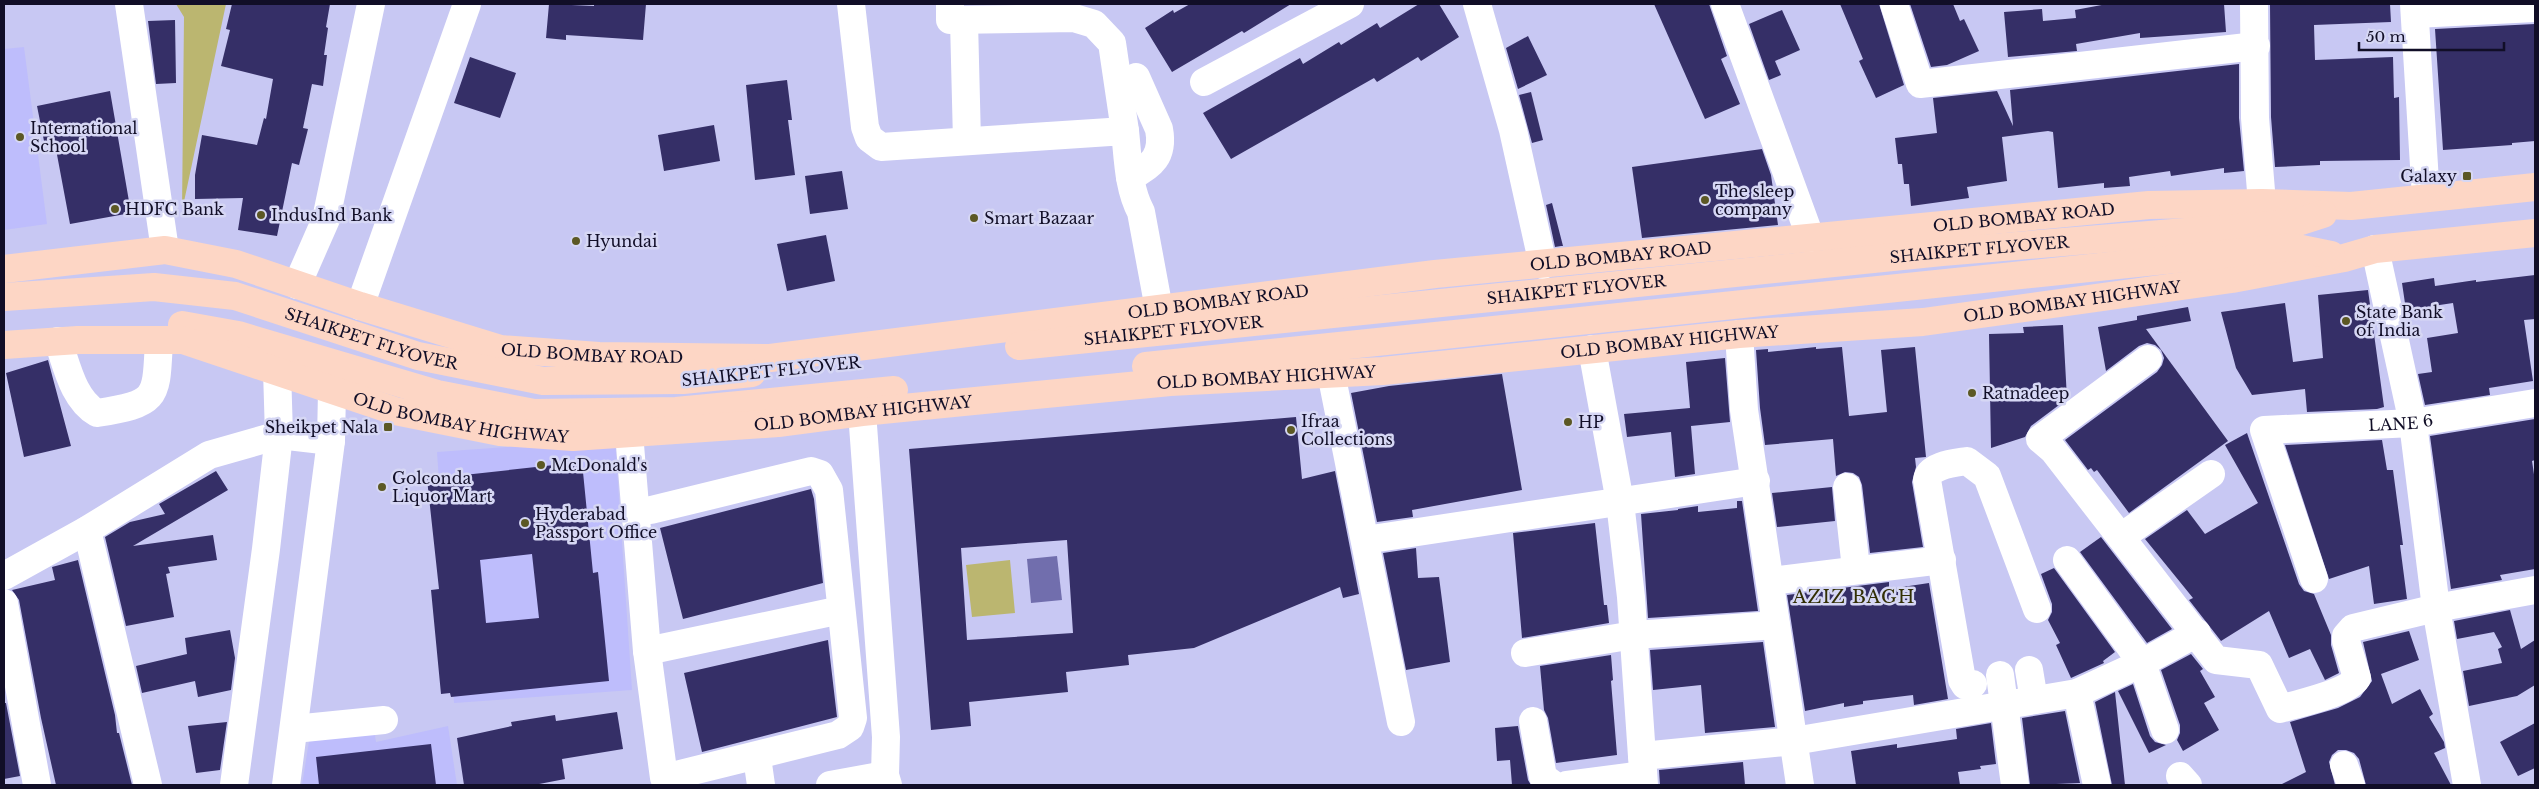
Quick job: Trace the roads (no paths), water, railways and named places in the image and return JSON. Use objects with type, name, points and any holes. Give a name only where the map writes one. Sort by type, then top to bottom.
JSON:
[{"type":"main road","points":[[2262,203],[2351,206],[2535,187]]},
{"type":"main road","name":"OLD BOMBAY ROAD","points":[[297,285],[500,349],[598,356],[770,358],[1435,274],[2149,205],[2262,203]]},
{"type":"main road","name":"SHAIKPET FLYOVER","points":[[4,328],[162,321],[238,335],[437,394],[534,414],[676,411],[818,396],[990,382],[2293,235],[2351,206]]},
{"type":"main road","name":"OLD BOMBAY HIGHWAY","points":[[4,345],[58,341],[183,340],[395,411],[500,432],[573,437],[778,423],[862,412],[1170,382],[1383,371],[1739,334],[1924,322],[2232,279],[2344,258],[2375,249],[2535,233]]},
{"type":"main road","name":"SHAIKPET FLYOVER","points":[[4,297],[154,287],[235,296],[418,356],[543,380],[683,380],[1942,252],[2293,235],[2344,258]]},
{"type":"main road","points":[[4,269],[164,250],[236,264],[297,285]]},
{"type":"main road","points":[[770,358],[778,423]]},
{"type":"street","points":[[129,4],[164,250]]},
{"type":"street","points":[[297,285],[326,219],[371,4]]},
{"type":"street","points":[[360,306],[467,4]]},
{"type":"street","points":[[851,4],[865,127],[869,138],[881,147],[1126,131]]},
{"type":"street","points":[[1204,82],[1350,4]]},
{"type":"street","points":[[1476,4],[1513,130],[1542,265]]},
{"type":"street","points":[[1725,4],[1811,239]]},
{"type":"street","points":[[1894,4],[1920,84],[2256,46]]},
{"type":"street","points":[[2254,4],[2256,46],[2255,118],[2262,203]]},
{"type":"street","points":[[2426,198],[2414,9],[2535,8]]},
{"type":"street","points":[[955,15],[967,141]]},
{"type":"street","points":[[952,99],[955,15]]},
{"type":"street","points":[[955,15],[1074,18],[1094,24],[1112,42],[1126,131],[1132,189],[1127,214],[1150,310]]},
{"type":"street","points":[[1132,189],[1157,153],[1161,137],[1159,128],[1136,77]]},
{"type":"street","points":[[2375,249],[2413,423],[2436,608],[2467,785]]},
{"type":"street","points":[[1739,334],[1744,410],[1800,785]]},
{"type":"street","points":[[58,341],[80,398],[85,406],[97,413],[138,404],[151,396],[157,382],[159,340]]},
{"type":"street","points":[[1592,349],[1620,502],[1634,635],[1643,772]]},
{"type":"street","points":[[2148,359],[2040,439],[2054,450],[2216,660],[2259,665],[2280,709],[2344,689],[2353,684],[2357,678],[2346,641],[2346,636],[2353,628],[2436,608],[2535,590]]},
{"type":"street","points":[[234,785],[266,549],[279,435],[276,370]]},
{"type":"street","points":[[1331,373],[1401,722]]},
{"type":"street","points":[[286,785],[331,441],[332,390]]},
{"type":"street","name":"LANE 6","points":[[2314,579],[2264,430],[2413,423],[2535,403]]},
{"type":"street","points":[[830,785],[887,780],[886,736],[862,412]]},
{"type":"street","points":[[636,432],[651,510],[655,649]]},
{"type":"street","points":[[636,432],[665,782],[838,735],[850,727],[853,718],[829,490],[820,474],[811,471],[651,510]]},
{"type":"street","points":[[4,576],[87,530],[209,455],[279,435],[331,441]]},
{"type":"street","points":[[2037,609],[1987,476],[1967,461],[1948,464],[1928,476],[1962,680],[1974,691],[2004,706],[2077,693],[2142,663],[2197,634]]},
{"type":"street","points":[[2121,537],[2210,474]]},
{"type":"street","points":[[1365,540],[1756,481]]},
{"type":"street","points":[[1848,487],[1856,569]]},
{"type":"street","points":[[87,530],[148,785]]},
{"type":"street","points":[[1770,581],[1942,560]]},
{"type":"street","points":[[2067,560],[2142,663],[2165,730]]},
{"type":"street","points":[[4,603],[34,785]]},
{"type":"street","points":[[655,649],[841,610]]},
{"type":"street","points":[[1525,653],[1634,635],[1776,625]]},
{"type":"street","points":[[2029,670],[2034,700]]},
{"type":"street","points":[[2000,675],[2015,785]]},
{"type":"street","points":[[1567,785],[1643,772],[1794,741],[1974,691]]},
{"type":"street","points":[[2077,693],[2097,785]]},
{"type":"street","points":[[294,728],[384,720]]},
{"type":"street","points":[[1532,721],[1542,777],[1554,785]]},
{"type":"street","points":[[757,756],[761,785]]},
{"type":"place","name":"International School","points":[[20,137]]},
{"type":"place","name":"Galaxy","points":[[2467,176]]},
{"type":"place","name":"The sleep company","points":[[1705,200]]},
{"type":"place","name":"HDFC Bank","points":[[115,209]]},
{"type":"place","name":"IndusInd Bank","points":[[261,215]]},
{"type":"place","name":"Smart Bazaar","points":[[974,218]]},
{"type":"place","name":"Hyundai","points":[[576,241]]},
{"type":"place","name":"State Bank of India","points":[[2346,321]]},
{"type":"place","name":"Ratnadeep","points":[[1972,393]]},
{"type":"place","name":"HP","points":[[1568,422]]},
{"type":"place","name":"Sheikpet Nala","points":[[388,427]]},
{"type":"place","name":"Ifraa Collections","points":[[1291,430]]},
{"type":"place","name":"McDonald's","points":[[541,465]]},
{"type":"place","name":"Golconda Liquor Mart","points":[[382,487]]},
{"type":"place","name":"Hyderabad Passport Office","points":[[525,523]]},
{"type":"district","name":"AZIZ BAGH","points":[[1854,597]]}]
